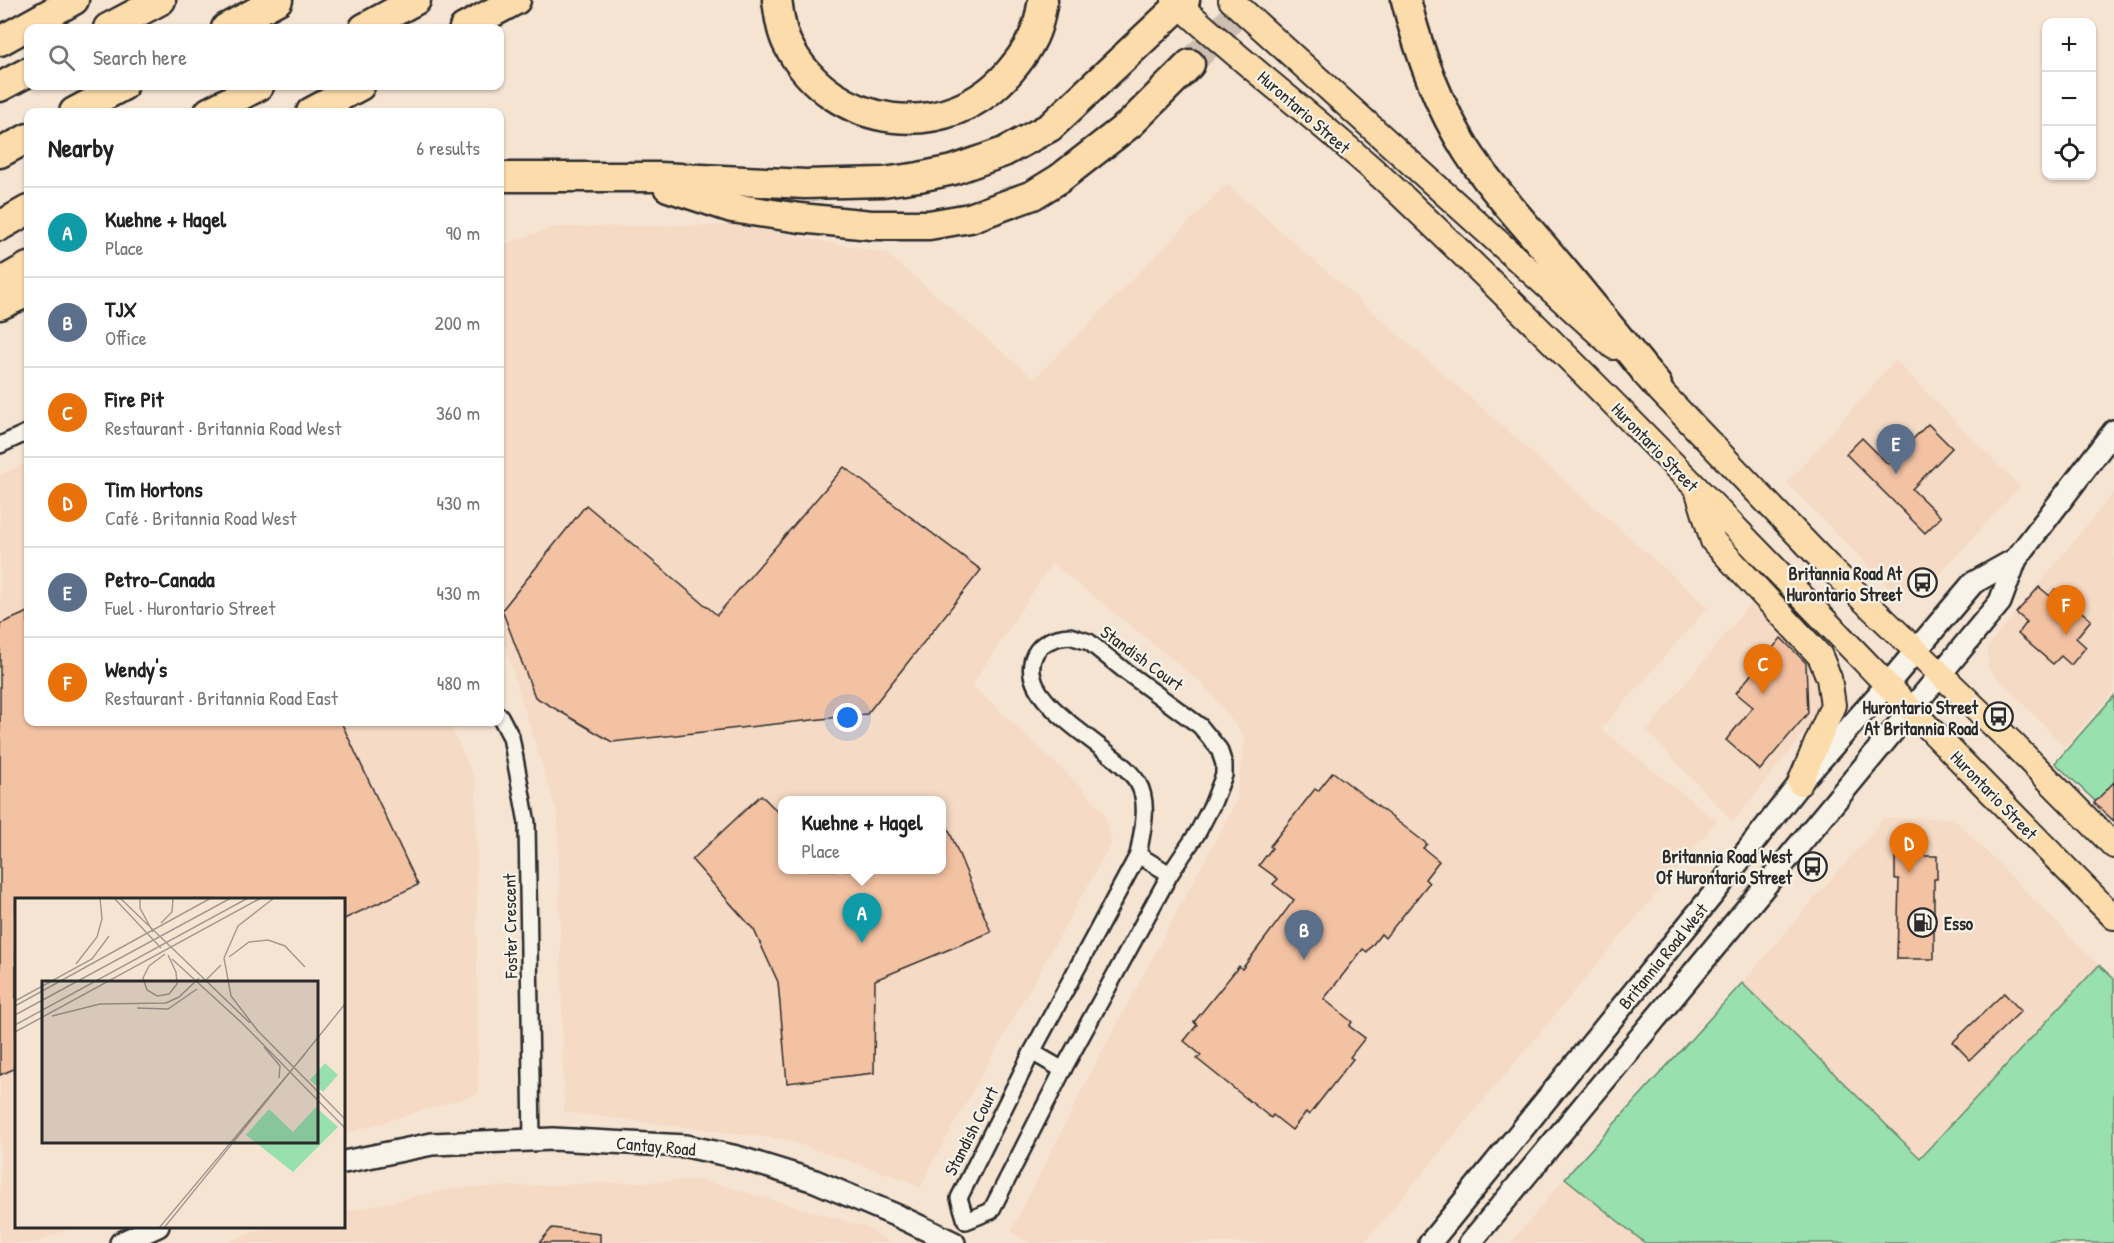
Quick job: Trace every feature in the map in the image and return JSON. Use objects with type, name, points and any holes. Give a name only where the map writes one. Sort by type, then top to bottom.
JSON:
[{"type":"highway","points":[[31,24],[74,0]]},
{"type":"highway","points":[[116,24],[161,0]]},
{"type":"highway","points":[[233,24],[278,0]]},
{"type":"highway","points":[[371,24],[416,0]]},
{"type":"highway","points":[[471,24],[516,0]]},
{"type":"highway","points":[[777,0],[787,44],[805,69],[826,90],[852,108],[882,116],[917,120],[947,115],[975,102],[1000,83],[1024,55],[1037,27],[1043,0]]},
{"type":"highway","points":[[1406,0],[1418,44],[1432,81],[1467,152],[1505,203],[1541,243],[1656,386]]},
{"type":"highway","points":[[504,177],[635,176],[805,184],[883,182],[953,170],[1004,152],[1050,127],[1112,71],[1180,2]]},
{"type":"highway","points":[[0,41],[24,28]]},
{"type":"highway","points":[[635,176],[732,208],[800,218],[871,225],[929,225],[970,218],[1033,195],[1059,178],[1131,123],[1190,64]]},
{"type":"highway","points":[[0,87],[24,74]]},
{"type":"highway","points":[[82,108],[115,90]]},
{"type":"highway","points":[[217,108],[251,90]]},
{"type":"highway","points":[[319,108],[352,90]]},
{"type":"highway","points":[[0,153],[24,140]]},
{"type":"highway","points":[[0,226],[24,212]]},
{"type":"highway","points":[[0,283],[24,269]]},
{"type":"highway","points":[[0,305],[24,294]]},
{"type":"main road","name":"Hurontario Street","points":[[1231,0],[1656,386],[1828,566],[1915,652],[1926,693],[2114,917]]},
{"type":"main road","name":"Hurontario Street","points":[[1180,2],[1397,192],[1587,376],[1697,490],[1893,678],[1926,693],[2013,744],[2114,846]]},
{"type":"main road","points":[[2016,559],[2114,431]]},
{"type":"main road","points":[[1697,490],[1713,541],[1820,656],[1829,678],[1833,705],[1800,783]]},
{"type":"main road","name":"Britannia Road West","points":[[1430,1243],[1714,893],[1800,783],[1973,583],[2016,559]]},
{"type":"main road","name":"Britannia Road West","points":[[1470,1243],[2001,602],[2016,559]]},
{"type":"main road","name":"Cantay Road","points":[[345,1162],[432,1144],[553,1139],[686,1146],[737,1157],[815,1181],[954,1243]]},
{"type":"main road","points":[[122,1243],[156,1228]]},
{"type":"street","points":[[0,446],[24,434]]},
{"type":"street","name":"Standish Court","points":[[1070,636],[1089,642],[1200,726],[1219,749],[1224,764],[1221,786],[1198,832],[1170,874],[1063,1070],[991,1211],[966,1221],[959,1198],[1032,1052],[1138,855],[1144,806],[1142,792],[1137,782],[1121,763],[1065,719],[1038,691],[1032,674],[1032,662],[1037,650],[1050,639],[1070,636]]},
{"type":"street","name":"Foster Crescent","points":[[504,724],[511,737],[527,823],[532,1140]]},
{"type":"street","points":[[1138,855],[1170,874]]},
{"type":"street","points":[[1032,1052],[1063,1070]]},
{"type":"street","points":[[954,1243],[966,1221]]},
{"type":"shaded area","points":[[1227,184],[1708,607],[1601,729],[1717,821],[1364,1243],[1029,1243],[1011,1231],[1097,1061],[1236,802],[1245,737],[1203,684],[1052,563],[972,685],[1081,787],[1104,812],[1112,842],[920,1188],[906,1180],[786,1140],[564,1112],[558,816],[504,644],[504,244],[555,227],[740,225],[886,253],[1034,379]]},
{"type":"shaded area","points":[[1895,360],[2020,487],[1925,590],[1888,586],[1787,483]]},
{"type":"shaded area","points":[[24,464],[24,726],[451,726],[476,783],[478,1094],[345,1134],[345,898],[15,898],[15,1228],[70,1228],[35,1243],[0,1243],[0,475]]},
{"type":"shaded area","points":[[2114,492],[2114,691],[2065,747],[1988,668],[1988,646]]},
{"type":"shaded area","points":[[1758,594],[1819,663],[1819,715],[1733,822],[1647,731]]},
{"type":"shaded area","points":[[1884,818],[1953,818],[2099,965],[1920,1159],[1742,983]]},
{"type":"shaded area","points":[[1565,1178],[1645,1243],[1511,1243]]},
{"type":"shaded area","points":[[703,1180],[866,1227],[891,1243],[225,1243],[254,1232],[274,1228],[345,1228],[345,1212],[453,1188]]},
{"type":"green space","points":[[2114,696],[2114,819],[2055,763]]},
{"type":"green space","points":[[2099,965],[2114,979],[2114,1243],[1645,1243],[1565,1178],[1742,983],[1920,1158]]},
{"type":"building","points":[[1928,424],[1952,448],[1912,489],[1941,517],[1925,533],[1846,454],[1862,438],[1888,464]]},
{"type":"building","points":[[844,467],[981,570],[867,714],[612,742],[535,697],[504,615],[504,608],[586,505],[717,615]]},
{"type":"building","points":[[2039,587],[2050,596],[2055,589],[2091,620],[2076,638],[2086,647],[2071,665],[2061,656],[2053,664],[2018,634],[2027,622],[2016,613]]},
{"type":"building","points":[[24,614],[24,726],[343,726],[418,885],[345,919],[345,898],[15,898],[15,1068],[0,1075],[0,624]]},
{"type":"building","points":[[1781,638],[1806,663],[1808,713],[1760,770],[1726,740],[1753,707],[1736,693]]},
{"type":"building","points":[[1333,772],[1427,844],[1423,848],[1439,861],[1425,879],[1429,883],[1385,938],[1381,934],[1367,952],[1363,949],[1324,999],[1352,1022],[1349,1026],[1365,1038],[1350,1057],[1353,1059],[1309,1115],[1306,1112],[1292,1130],[1273,1115],[1271,1118],[1197,1059],[1201,1055],[1184,1041],[1197,1025],[1194,1022],[1239,966],[1242,969],[1294,900],[1273,884],[1278,879],[1259,865],[1272,848],[1270,846],[1315,789],[1318,791]]},
{"type":"building","points":[[2114,782],[2114,821],[2094,803]]},
{"type":"building","points":[[761,795],[778,812],[778,874],[946,874],[946,823],[991,932],[875,980],[874,1073],[787,1083],[778,982],[754,930],[692,860]]},
{"type":"building","points":[[1895,856],[1937,856],[1937,879],[1934,879],[1934,959],[1897,959],[1899,879],[1895,879]]},
{"type":"building","points":[[2004,993],[2021,1011],[1970,1060],[1953,1042]]},
{"type":"building","points":[[552,1228],[600,1234],[600,1243],[539,1243]]},
{"type":"tunnel","points":[[1190,64],[1249,0]]},
{"type":"place","name":"Petro-Canada","points":[[1896,474]]},
{"type":"place","name":"Britannia Road At Hurontario Street","points":[[1923,583]]},
{"type":"place","name":"Wendy's","points":[[2066,635]]},
{"type":"place","name":"Fire Pit","points":[[1763,694]]},
{"type":"place","name":"Hurontario Street At Britannia Road","points":[[1999,717]]},
{"type":"place","name":"Britannia Road West Of Hurontario Street","points":[[1813,866]]},
{"type":"place","name":"Tim Hortons","points":[[1909,873]]},
{"type":"place","name":"Esso","points":[[1923,923]]},
{"type":"place","name":"Kuehne + Hagel","points":[[862,943]]},
{"type":"place","name":"TJX","points":[[1304,960]]}]
